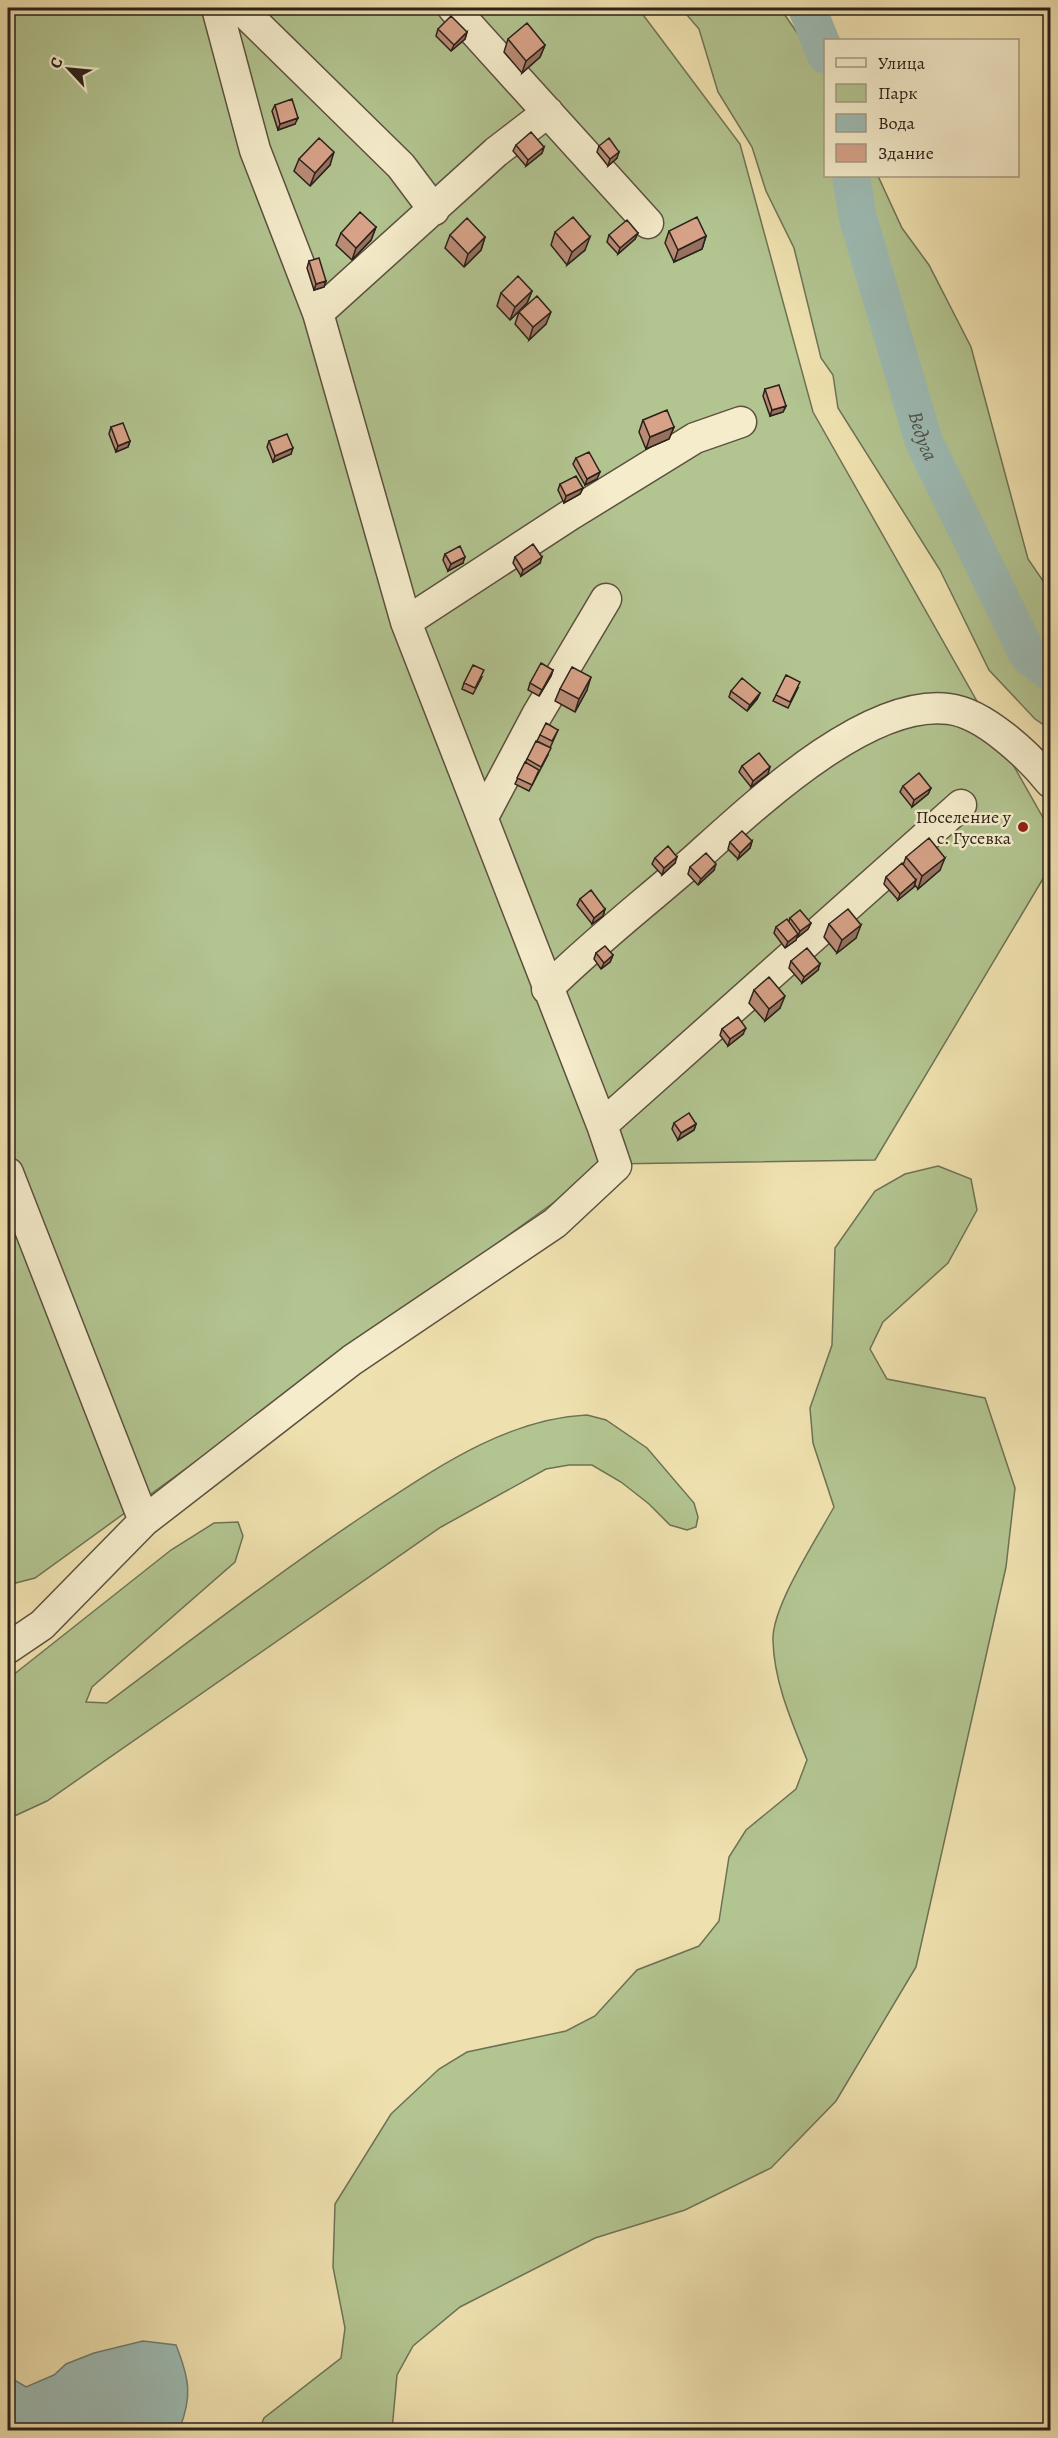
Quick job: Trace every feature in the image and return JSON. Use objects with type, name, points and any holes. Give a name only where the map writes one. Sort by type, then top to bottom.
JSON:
[{"type":"street","points":[[8,1648],[42,1625],[144,1521],[352,1360],[555,1224],[616,1166],[406,622],[318,313],[255,150],[217,8]]},
{"type":"street","points":[[240,8],[401,166],[434,210]]},
{"type":"street","points":[[453,8],[648,223]]},
{"type":"street","points":[[318,313],[496,152],[548,112]]},
{"type":"street","points":[[406,622],[570,515],[695,438],[741,422]]},
{"type":"street","points":[[483,817],[537,715],[606,599]]},
{"type":"street","points":[[547,989],[577,958],[795,773],[849,738],[898,715],[924,709],[950,709],[978,720],[1034,761],[1050,782]]},
{"type":"street","points":[[602,1125],[961,806]]},
{"type":"street","points":[[8,1173],[144,1521]]},
{"type":"green space","points":[[8,8],[638,8],[740,144],[813,412],[1050,830],[1050,867],[875,1160],[607,1164],[35,1578],[8,1585]]},
{"type":"green space","points":[[681,8],[780,8],[824,72],[824,177],[878,177],[902,228],[929,265],[971,347],[1028,559],[1050,591],[1050,729],[1035,719],[989,670],[940,570],[838,408],[833,375],[821,358],[794,248],[766,191],[752,147],[718,92],[699,29]]},
{"type":"green space","points":[[938,1166],[971,1179],[977,1210],[948,1263],[883,1322],[870,1349],[887,1379],[985,1398],[1015,1488],[1006,1567],[916,1967],[836,2101],[771,2168],[685,2210],[595,2238],[460,2307],[413,2346],[397,2375],[392,2430],[259,2430],[264,2418],[341,2358],[345,2328],[333,2267],[335,2204],[391,2114],[439,2069],[467,2052],[566,2031],[595,2016],[637,1970],[699,1946],[719,1921],[729,1857],[746,1830],[796,1789],[807,1760],[780,1687],[774,1656],[774,1627],[787,1592],[834,1507],[813,1443],[810,1408],[832,1345],[835,1248],[875,1191],[905,1174]]},
{"type":"green space","points":[[587,1415],[606,1420],[647,1448],[694,1503],[698,1517],[696,1527],[687,1530],[670,1525],[649,1504],[621,1482],[592,1465],[569,1465],[546,1469],[441,1527],[47,1801],[8,1819],[8,1679],[171,1550],[214,1523],[238,1522],[243,1536],[235,1562],[92,1687],[86,1702],[107,1703],[302,1558],[445,1463],[499,1436],[528,1426]]},
{"type":"water","points":[[143,2341],[176,2345],[188,2387],[186,2407],[179,2430],[8,2430],[8,2409],[12,2393],[8,2376],[26,2387],[54,2375],[66,2364],[94,2353]]},
{"type":"building","points":[[451,16],[467,32],[454,45],[438,29]]},
{"type":"building","points":[[527,23],[545,45],[526,61],[508,39]]},
{"type":"building","points":[[292,99],[298,118],[280,124],[275,105]]},
{"type":"building","points":[[531,132],[544,147],[528,160],[516,145]]},
{"type":"building","points":[[319,138],[334,152],[315,173],[299,159]]},
{"type":"building","points":[[609,138],[619,152],[610,159],[599,146]]},
{"type":"building","points":[[360,212],[376,227],[356,248],[341,233]]},
{"type":"building","points":[[573,217],[590,237],[572,252],[555,232]]},
{"type":"building","points":[[697,217],[706,236],[678,250],[669,231]]},
{"type":"building","points":[[467,218],[485,237],[468,254],[450,235]]},
{"type":"building","points":[[627,220],[638,233],[620,248],[609,235]]},
{"type":"building","points":[[319,258],[326,281],[316,284],[309,261]]},
{"type":"building","points":[[518,276],[532,291],[515,307],[501,293]]},
{"type":"building","points":[[537,296],[551,312],[533,327],[519,312]]},
{"type":"building","points":[[779,385],[786,406],[772,410],[765,389]]},
{"type":"building","points":[[667,410],[674,427],[650,437],[643,420]]},
{"type":"building","points":[[123,423],[130,441],[118,446],[111,427]]},
{"type":"building","points":[[287,434],[293,448],[275,456],[269,441]]},
{"type":"building","points":[[589,452],[600,472],[587,479],[576,458]]},
{"type":"building","points":[[576,476],[583,488],[566,496],[560,484]]},
{"type":"building","points":[[533,544],[542,557],[523,570],[515,557]]},
{"type":"building","points":[[460,546],[465,557],[451,564],[445,554]]},
{"type":"building","points":[[541,663],[553,670],[542,690],[530,683]]},
{"type":"building","points":[[473,665],[484,670],[475,688],[464,683]]},
{"type":"building","points":[[572,667],[591,677],[579,699],[560,689]]},
{"type":"building","points":[[786,675],[800,682],[790,702],[776,695]]},
{"type":"building","points":[[742,678],[760,693],[750,705],[731,691]]},
{"type":"building","points":[[546,723],[558,730],[552,741],[540,735]]},
{"type":"building","points":[[536,741],[551,748],[541,767],[527,759]]},
{"type":"building","points":[[759,753],[770,767],[753,781],[742,766]]},
{"type":"building","points":[[525,762],[539,770],[532,785],[517,778]]},
{"type":"building","points":[[919,773],[931,788],[914,800],[903,786]]},
{"type":"building","points":[[742,831],[752,841],[740,853],[730,842]]},
{"type":"building","points":[[929,838],[945,858],[922,876],[906,857]]},
{"type":"building","points":[[668,846],[677,857],[664,868],[655,858]]},
{"type":"building","points":[[706,853],[716,864],[701,879],[690,867]]},
{"type":"building","points":[[902,863],[916,880],[900,894],[886,877]]},
{"type":"building","points":[[591,890],[605,909],[594,918],[580,899]]},
{"type":"building","points":[[848,909],[861,925],[842,940],[829,924]]},
{"type":"building","points":[[800,910],[811,923],[800,931],[790,918]]},
{"type":"building","points":[[787,919],[798,934],[788,942],[776,927]]},
{"type":"building","points":[[605,946],[613,955],[604,963],[596,953]]},
{"type":"building","points":[[807,948],[820,964],[804,977],[791,961]]},
{"type":"building","points":[[769,977],[785,996],[769,1009],[754,990]]},
{"type":"building","points":[[738,1017],[746,1028],[730,1039],[722,1029]]},
{"type":"building","points":[[689,1113],[696,1124],[681,1133],[674,1123]]},
{"type":"waterway","name":"Ведуга","points":[[807,8],[824,50]]},
{"type":"waterway","name":"Ведуга","points":[[851,177],[858,218],[924,442],[1028,655],[1050,672]]},
{"type":"place","name":"Поселение у с. Гусевка","points":[[1023,827]]}]
